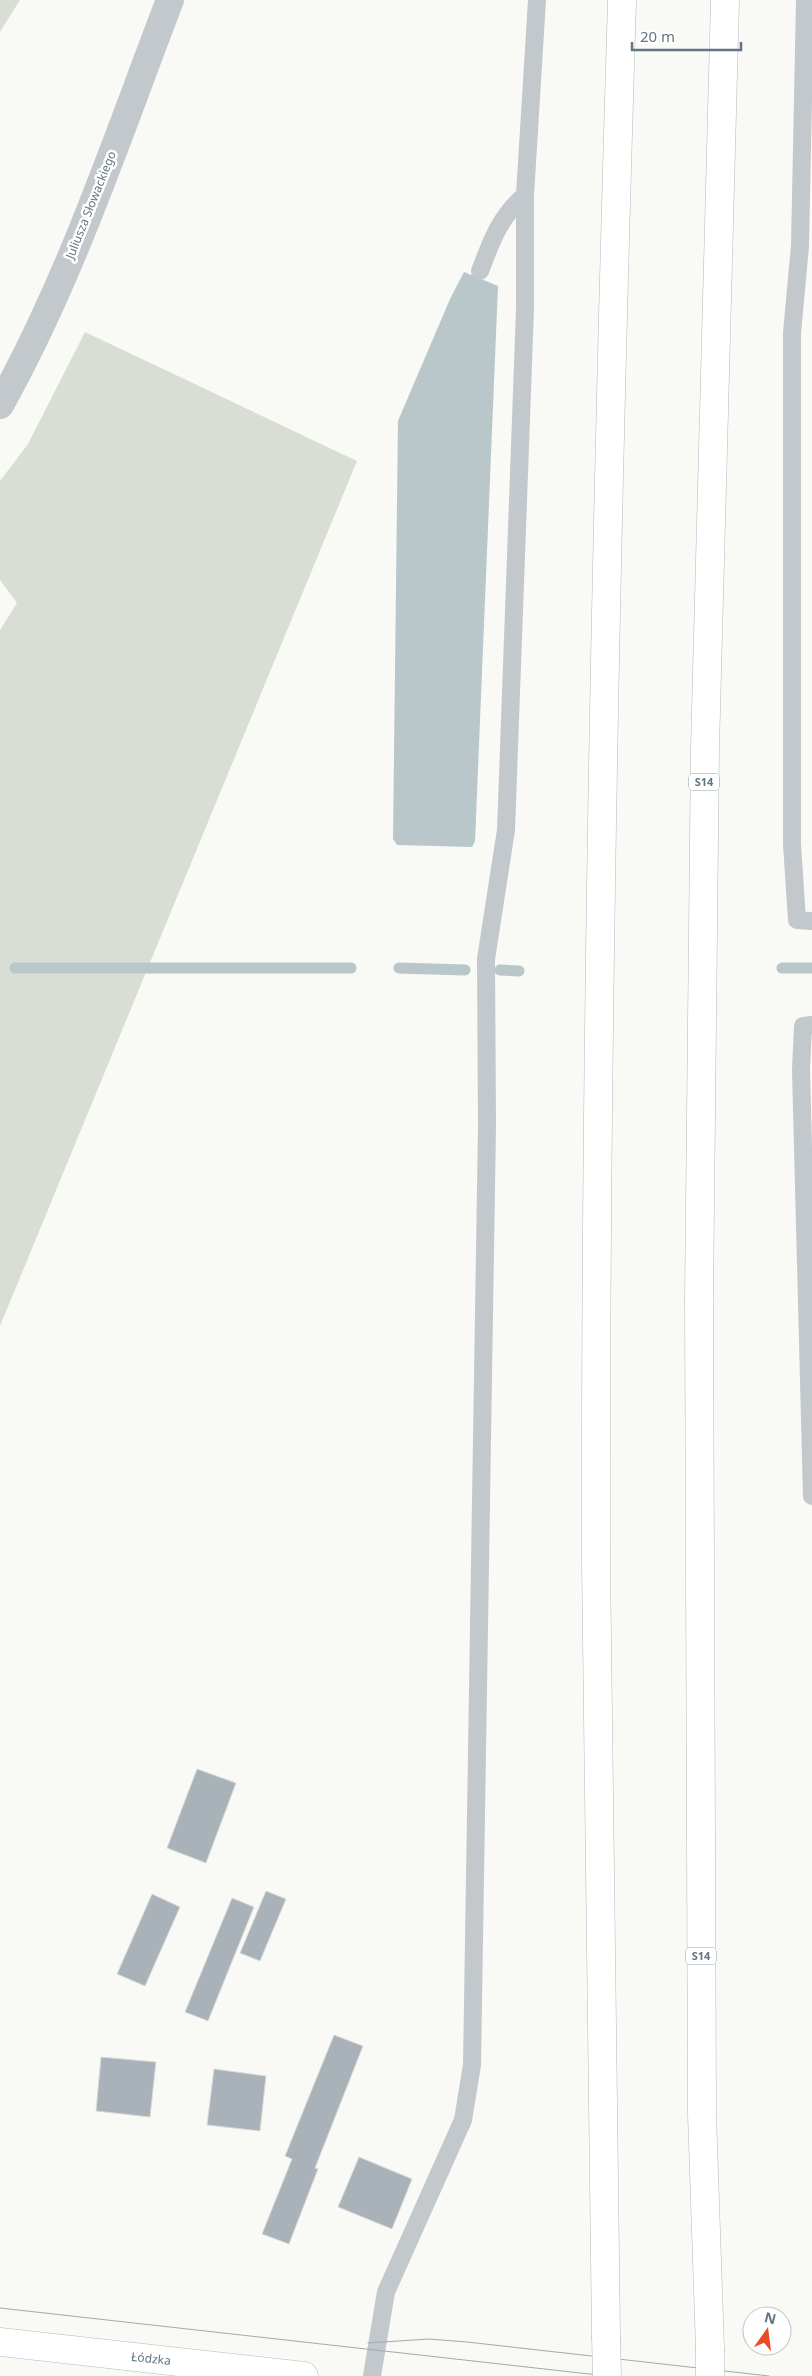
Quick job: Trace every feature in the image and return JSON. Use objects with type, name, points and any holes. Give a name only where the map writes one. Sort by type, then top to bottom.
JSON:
[{"type":"main road","points":[[607,2376],[596,1563],[598,1030],[608,485],[622,0]]},
{"type":"main road","name":"S14","points":[[710,2376],[702,2104],[699,1278],[705,728],[725,0]]},
{"type":"main road","name":"Łódzka","points":[[0,2342],[304,2376]]},
{"type":"street","name":"Juliusza Słowackiego","points":[[0,405],[46,312],[90,210],[170,0]]},
{"type":"lane","points":[[372,2376],[386,2292],[464,2120],[472,2065],[487,1126],[486,958],[506,830],[525,309],[525,195],[537,0]]},
{"type":"lane","points":[[805,0],[800,246],[792,332],[792,844],[797,920],[812,921]]},
{"type":"lane","points":[[480,271],[493,237],[509,209],[525,195]]},
{"type":"lane","points":[[812,1025],[803,1026],[801,1070],[812,1496]]},
{"type":"shaded area","points":[[0,0],[20,0],[0,32]]},
{"type":"shaded area","points":[[464,272],[498,286],[475,841],[472,847],[397,845],[393,839],[398,421],[450,299]]},
{"type":"shaded area","points":[[85,332],[357,461],[0,1326],[0,630],[17,603],[0,580],[0,481],[28,444]]},
{"type":"building","points":[[197,1769],[236,1783],[206,1863],[167,1848]]},
{"type":"building","points":[[266,1891],[286,1899],[260,1961],[240,1953]]},
{"type":"building","points":[[152,1894],[180,1907],[145,1986],[117,1974]]},
{"type":"building","points":[[232,1898],[254,1907],[208,2021],[185,2012]]},
{"type":"building","points":[[334,2035],[363,2046],[315,2168],[318,2169],[289,2244],[262,2234],[292,2159],[285,2156]]},
{"type":"building","points":[[101,2057],[156,2062],[150,2117],[96,2111]]},
{"type":"building","points":[[214,2069],[266,2076],[260,2131],[207,2125]]},
{"type":"building","points":[[359,2157],[412,2179],[392,2229],[338,2207]]},
{"type":"waterway","points":[[15,968],[351,968]]},
{"type":"waterway","points":[[399,968],[465,970]]},
{"type":"waterway","points":[[782,968],[812,968]]},
{"type":"waterway","points":[[500,970],[519,971]]},
{"type":"tram line","points":[[0,2308],[607,2376]]},
{"type":"tram line","points":[[368,2343],[429,2339],[467,2342],[769,2376]]}]
